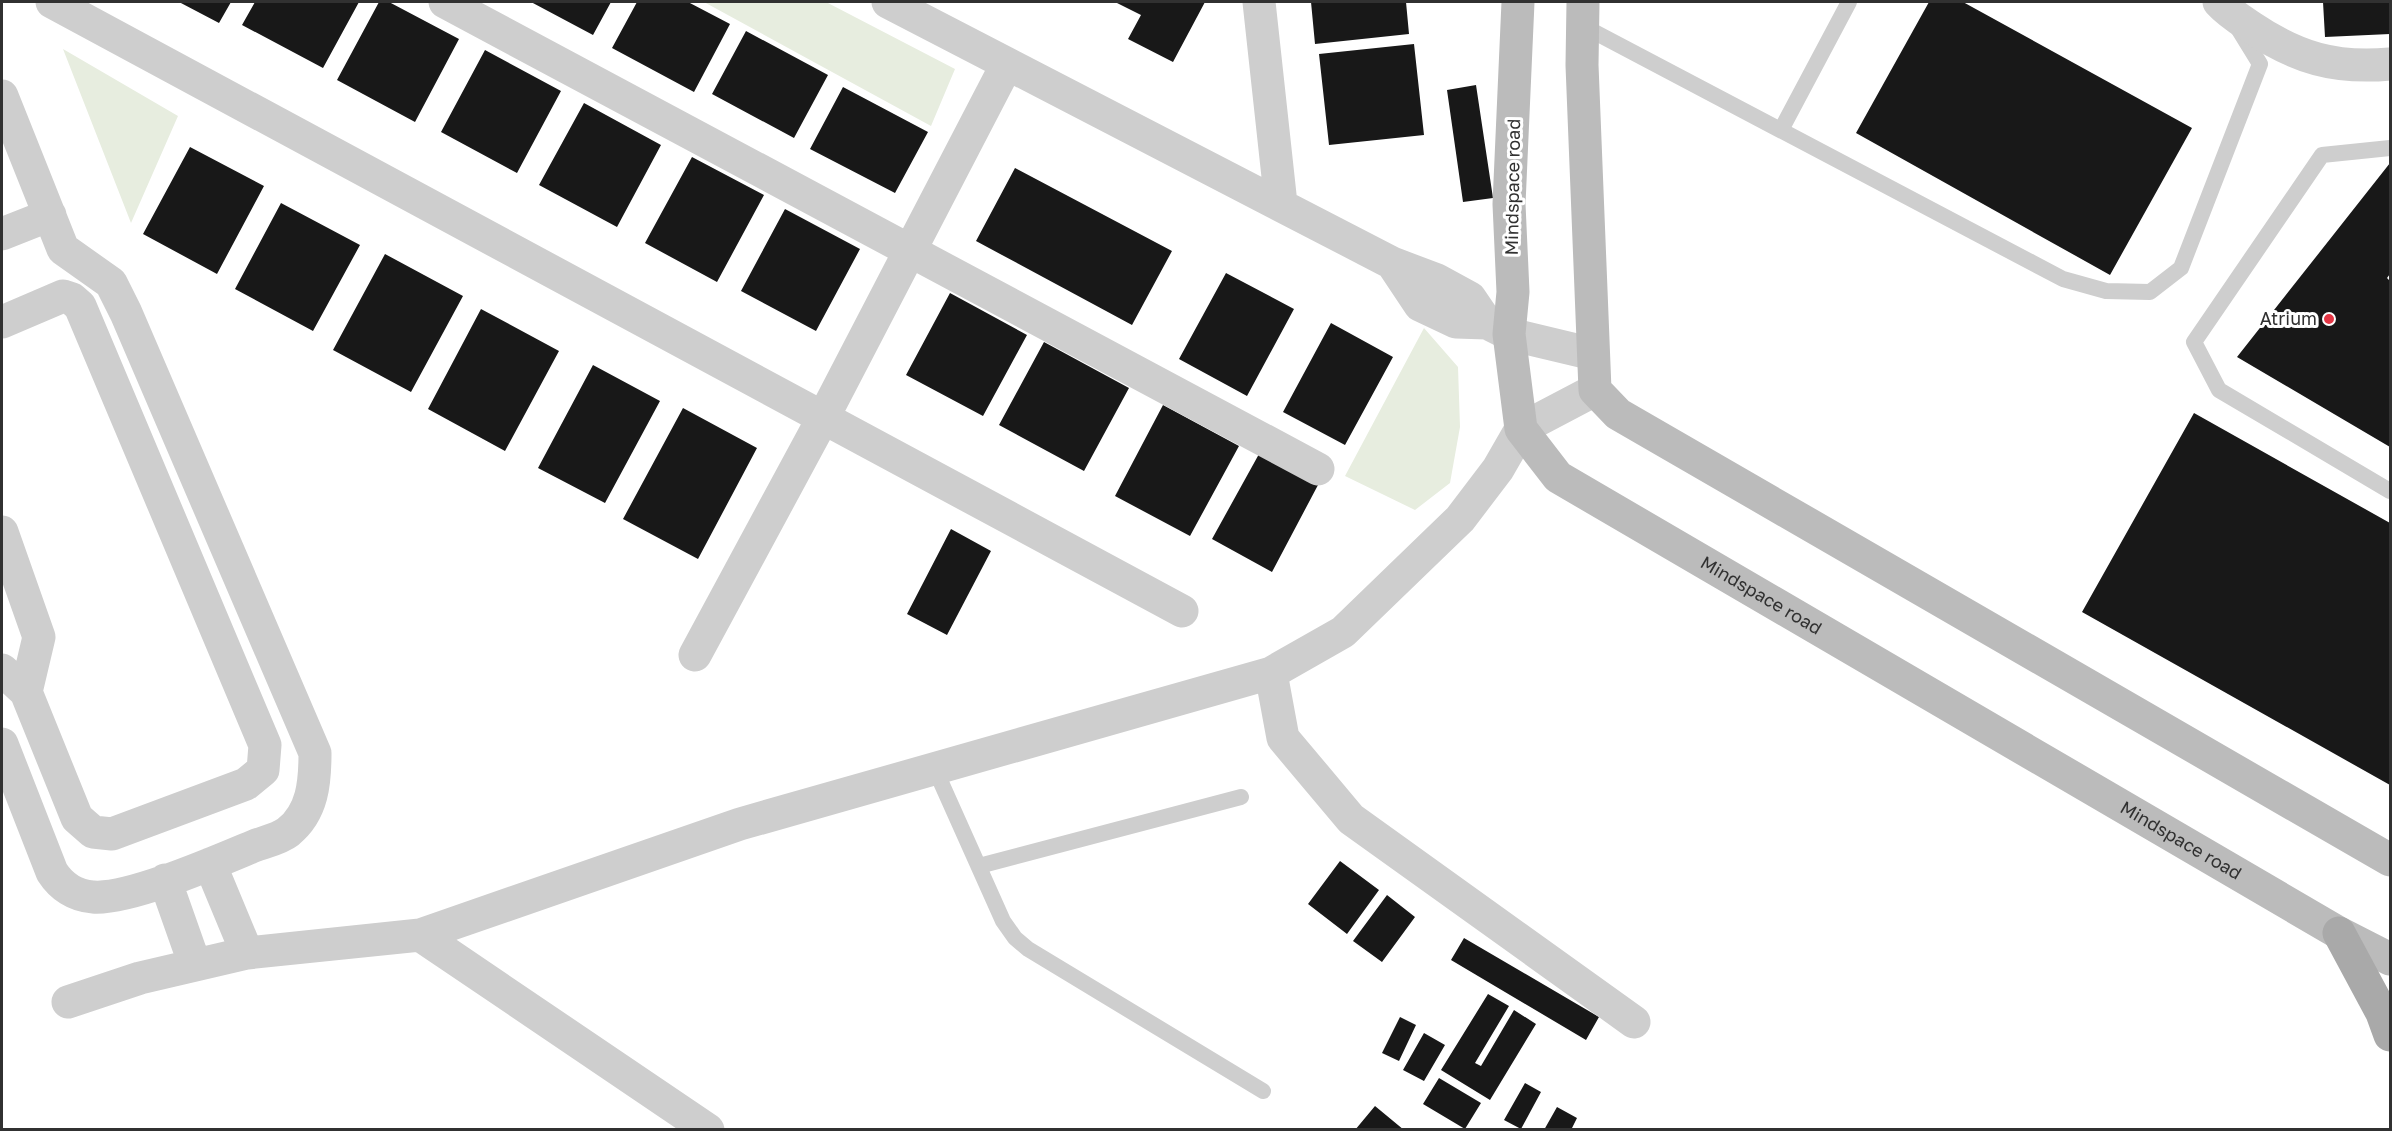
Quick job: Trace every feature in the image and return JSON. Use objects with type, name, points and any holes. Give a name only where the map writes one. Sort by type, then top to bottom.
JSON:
[{"type":"main road","name":"Mindspace road","points":[[1518,2],[1509,204],[1513,292],[1498,328],[1521,429],[1558,477],[2340,933],[2391,959]]},
{"type":"main road","points":[[1583,14],[1595,390],[1618,414],[2391,860]]},
{"type":"main road","points":[[2340,933],[2391,1035]]},
{"type":"street","points":[[52,2],[1182,610]]},
{"type":"street","points":[[445,2],[1318,470]]},
{"type":"street","points":[[888,2],[1392,263],[1437,280],[1470,298],[1498,328],[1593,354]]},
{"type":"street","points":[[1259,2],[1281,204]]},
{"type":"street","points":[[2218,2],[2226,10],[2278,45],[2323,62],[2359,67],[2391,64]]},
{"type":"street","points":[[695,655],[823,418],[1007,64]]},
{"type":"street","points":[[2,96],[63,249],[111,282],[315,753],[315,788],[304,811],[287,832],[165,880],[112,895],[93,897],[61,885],[52,872],[2,744]]},
{"type":"street","points":[[2,234],[50,214]]},
{"type":"street","points":[[2,322],[63,296],[72,299],[80,306],[265,745],[266,758],[263,770],[246,784],[112,834],[93,832],[77,818],[26,692],[2,670]]},
{"type":"street","points":[[68,1002],[140,978],[247,953],[420,935],[740,824],[1271,673],[1342,632],[1460,519],[1498,469],[1521,429],[1595,390]]},
{"type":"street","points":[[2,532],[39,637],[26,692]]},
{"type":"street","points":[[191,568],[229,551]]},
{"type":"street","points":[[1271,673],[1283,738],[1351,819],[1634,1022]]},
{"type":"street","points":[[210,864],[247,953]]},
{"type":"street","points":[[165,880],[195,965]]},
{"type":"street","points":[[420,935],[708,1130]]},
{"type":"lane","points":[[1781,130],[1848,2]]},
{"type":"lane","points":[[1583,14],[1781,130],[2063,279],[2106,291],[2150,292],[2181,268],[2260,64],[2235,25],[2204,2]]},
{"type":"lane","points":[[2391,148],[2322,155],[2194,342],[2219,390],[2391,491]]},
{"type":"lane","points":[[935,769],[1003,921],[1015,938],[1028,949],[1263,1091]]},
{"type":"lane","points":[[979,866],[1241,797]]},
{"type":"shaded area","points":[[704,2],[826,2],[955,69],[931,126]]},
{"type":"shaded area","points":[[63,49],[178,116],[131,223]]},
{"type":"shaded area","points":[[1424,328],[1458,367],[1460,427],[1450,483],[1415,510],[1345,476]]},
{"type":"building","points":[[179,2],[231,2],[219,23]]},
{"type":"building","points":[[255,2],[359,2],[323,68],[242,25]]},
{"type":"building","points":[[379,2],[389,2],[459,39],[415,122],[337,80]]},
{"type":"building","points":[[531,2],[611,2],[593,35]]},
{"type":"building","points":[[637,2],[688,2],[730,24],[694,92],[612,48]]},
{"type":"building","points":[[1115,2],[1205,2],[1173,62],[1128,39],[1141,15]]},
{"type":"building","points":[[1311,2],[1406,2],[1409,34],[1315,44]]},
{"type":"building","points":[[1929,2],[1963,2],[2192,128],[2110,275],[1856,133]]},
{"type":"building","points":[[2323,2],[2390,2],[2390,34],[2325,37]]},
{"type":"building","points":[[746,31],[828,75],[794,138],[712,94]]},
{"type":"building","points":[[1414,44],[1424,135],[1329,145],[1319,54]]},
{"type":"building","points":[[485,50],[561,91],[517,173],[441,132]]},
{"type":"building","points":[[1476,85],[1493,198],[1463,202],[1447,90]]},
{"type":"building","points":[[843,87],[928,132],[895,193],[810,149]]},
{"type":"building","points":[[584,103],[661,145],[617,227],[539,185]]},
{"type":"building","points":[[190,147],[264,186],[217,274],[143,234]]},
{"type":"building","points":[[692,157],[764,195],[717,282],[645,243]]},
{"type":"building","name":"Atrium","points":[[2390,163],[2390,274],[2387,278],[2390,281],[2390,447],[2237,357]]},
{"type":"building","points":[[1015,168],[1172,251],[1132,325],[976,241]]},
{"type":"building","points":[[281,203],[360,245],[313,331],[235,289]]},
{"type":"building","points":[[785,209],[860,249],[816,331],[741,291]]},
{"type":"building","points":[[385,254],[463,296],[411,392],[333,350]]},
{"type":"building","points":[[1226,273],[1294,309],[1247,396],[1179,359]]},
{"type":"building","points":[[950,293],[1027,335],[983,416],[906,375]]},
{"type":"building","points":[[481,309],[559,351],[505,451],[428,409]]},
{"type":"building","points":[[1331,323],[1393,357],[1345,445],[1283,412]]},
{"type":"building","points":[[1044,342],[1129,388],[1084,471],[999,425]]},
{"type":"building","points":[[593,365],[660,401],[605,503],[538,468]]},
{"type":"building","points":[[1163,405],[1239,446],[1190,536],[1115,496]]},
{"type":"building","points":[[683,408],[757,448],[698,559],[623,519]]},
{"type":"building","points":[[2194,413],[2390,523],[2390,785],[2082,612]]},
{"type":"building","points":[[1259,454],[1318,485],[1272,572],[1212,539]]},
{"type":"building","points":[[951,529],[991,551],[947,635],[907,614]]},
{"type":"building","points":[[1340,861],[1379,890],[1347,934],[1308,904]]},
{"type":"building","points":[[1387,895],[1415,917],[1382,962],[1353,941]]},
{"type":"building","points":[[1464,938],[1599,1017],[1586,1040],[1451,960]]},
{"type":"building","points":[[1488,994],[1509,1006],[1475,1063],[1481,1066],[1514,1010],[1536,1024],[1490,1100],[1441,1070]]},
{"type":"building","points":[[1400,1017],[1416,1025],[1399,1061],[1382,1053]]},
{"type":"building","points":[[1424,1033],[1445,1045],[1424,1081],[1403,1070]]},
{"type":"building","points":[[1439,1078],[1481,1103],[1465,1129],[1423,1104]]},
{"type":"building","points":[[1525,1083],[1541,1092],[1521,1129],[1504,1120]]},
{"type":"building","points":[[1375,1106],[1404,1130],[1355,1130]]},
{"type":"building","points":[[1557,1107],[1577,1118],[1571,1130],[1544,1130]]},
{"type":"place","name":"Atrium","points":[[2329,319]]}]
